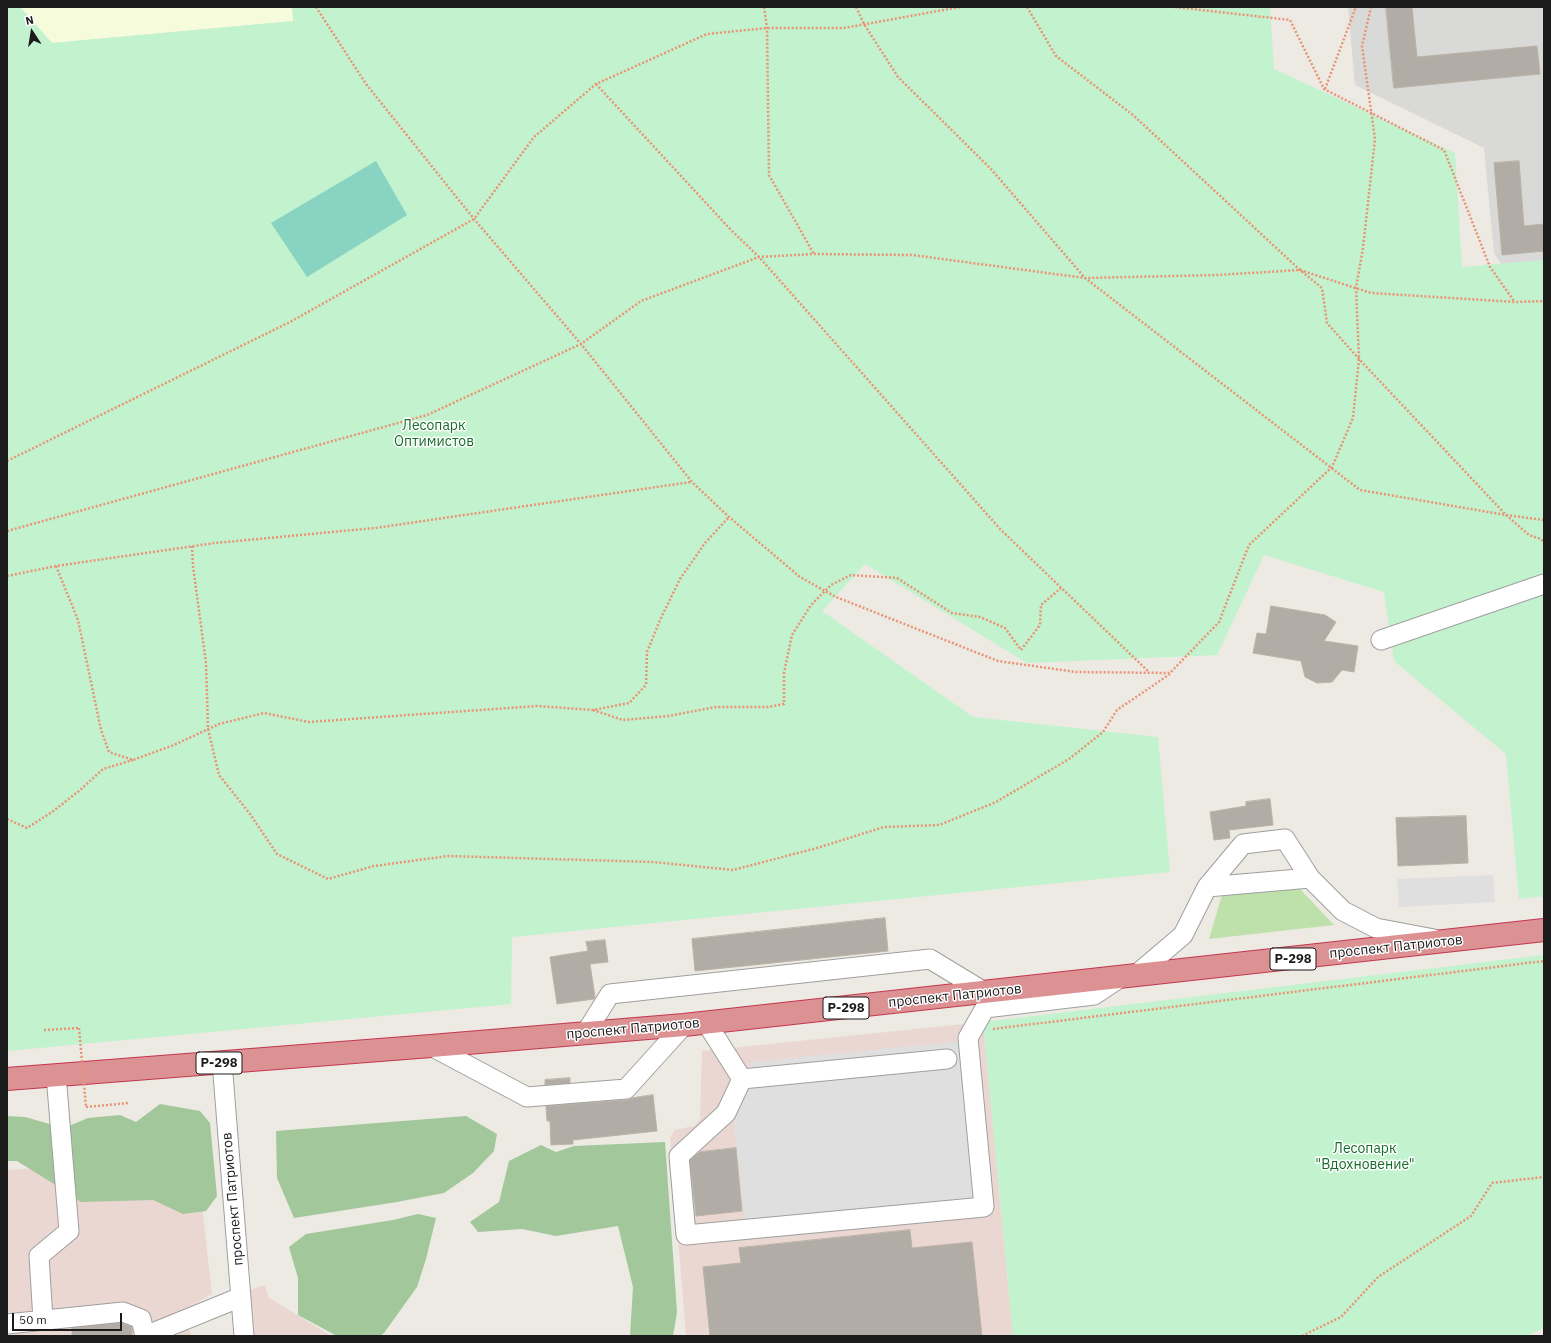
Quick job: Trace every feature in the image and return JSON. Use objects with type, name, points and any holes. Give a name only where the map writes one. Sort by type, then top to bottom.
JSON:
[{"type":"highway","name":"проспект Патриотов","points":[[7,1079],[684,1025],[1450,942],[1544,930]]},
{"type":"street","points":[[1381,640],[1544,584]]},
{"type":"street","points":[[742,1079],[726,1112],[679,1156],[686,1235],[984,1207],[968,1038],[984,1008],[1094,995],[1129,976],[1183,936],[1207,887],[1243,844],[1284,839],[1310,878],[1342,911],[1376,928],[1450,942]]},
{"type":"street","points":[[1207,887],[1310,878]]},
{"type":"street","points":[[585,1034],[610,994],[930,959],[986,993]]},
{"type":"street","points":[[706,1022],[742,1079]]},
{"type":"street","points":[[431,1046],[527,1098],[626,1089],[684,1025]]},
{"type":"street","points":[[742,1079],[947,1059]]},
{"type":"street","name":"проспект Патриотов","points":[[222,1062],[244,1336]]},
{"type":"street","points":[[43,1320],[39,1256],[69,1231],[56,1075]]},
{"type":"street","points":[[7,1324],[123,1312],[141,1319],[145,1336],[241,1297]]},
{"type":"path","points":[[316,7],[366,84],[474,219],[581,344],[692,482],[729,517],[800,577],[836,598],[998,661],[1076,672],[1170,673]]},
{"type":"path","points":[[764,7],[767,28],[769,175],[814,254]]},
{"type":"path","points":[[856,7],[864,24],[898,77],[991,169],[1085,278],[1360,490],[1544,520]]},
{"type":"path","points":[[7,461],[290,322],[474,219],[534,137],[596,84],[707,34],[767,28],[844,28],[960,7]]},
{"type":"path","points":[[1027,7],[1056,56],[1133,115],[1300,270],[1322,288],[1327,323],[1506,515],[1529,535],[1544,542]]},
{"type":"path","points":[[1175,7],[1290,20],[1324,89],[1444,150],[1490,267],[1515,302]]},
{"type":"path","points":[[1324,89],[1356,7]]},
{"type":"path","points":[[192,546],[193,566],[206,663],[208,729],[219,774],[250,814],[277,854],[328,879],[374,866],[448,856],[653,862],[733,870],[817,848],[884,827],[939,825],[996,802],[1069,759],[1103,732],[1117,710],[1170,673],[1219,622],[1249,545],[1332,468],[1353,418],[1360,360],[1356,288],[1363,248],[1375,139],[1362,46],[1371,7]]},
{"type":"path","points":[[596,84],[730,229],[759,257],[1001,530],[1149,672]]},
{"type":"path","points":[[7,531],[427,415],[581,344],[641,301],[759,257],[814,254],[912,255],[1085,278],[1217,275],[1300,270],[1372,294],[1515,302],[1544,301]]},
{"type":"path","points":[[7,576],[56,566],[192,546],[375,528],[692,482]]},
{"type":"path","points":[[593,710],[629,703],[646,686],[647,652],[676,586],[705,543],[729,517]]},
{"type":"path","points":[[56,566],[78,620],[101,730],[109,752],[133,760]]},
{"type":"path","points":[[7,819],[27,828],[52,812],[79,791],[103,769],[174,745],[219,724],[264,713],[309,722],[537,706],[593,710],[623,720],[668,716],[716,707],[768,707],[784,704],[784,673],[792,635],[810,605],[831,585],[851,575],[897,578],[952,612],[980,616],[1005,628],[1021,650],[1040,625],[1041,605],[1061,588]]},
{"type":"path","points":[[970,1034],[988,1029],[1544,961]]},
{"type":"path","points":[[44,1030],[79,1028],[86,1107],[129,1103]]},
{"type":"path","points":[[1302,1336],[1341,1317],[1378,1277],[1471,1216],[1492,1183],[1544,1177]]},
{"type":"shaded area","points":[[20,7],[292,7],[294,21],[52,43]]},
{"type":"shaded area","points":[[1348,7],[1544,7],[1544,290],[1518,291],[1494,253],[1484,148],[1355,85]]},
{"type":"shaded area","points":[[376,161],[407,215],[307,277],[271,223]]},
{"type":"shaded area","points":[[1493,875],[1495,902],[1399,907],[1397,879]]},
{"type":"shaded area","points":[[983,1022],[1013,1336],[686,1336],[670,1138],[674,1130],[694,1126],[700,1119],[702,1051]]},
{"type":"shaded area","points":[[962,1041],[979,1199],[745,1222],[733,1120],[751,1062]]},
{"type":"shaded area","points":[[63,1166],[200,1189],[212,1294],[181,1312],[192,1336],[7,1336],[7,1170]]},
{"type":"shaded area","points":[[265,1285],[268,1297],[331,1336],[254,1336],[250,1290]]},
{"type":"green space","name":"Лесопарк Оптимистов","points":[[7,7],[20,7],[52,43],[293,21],[292,7],[1270,7],[1274,69],[1455,153],[1462,267],[1544,260],[1544,896],[1519,899],[1506,754],[1394,661],[1384,592],[1264,555],[1217,655],[1027,663],[865,564],[822,611],[973,717],[1158,737],[1170,872],[512,937],[511,1004],[7,1051]]},
{"type":"green space","points":[[1299,888],[1334,925],[1209,939],[1222,895]]},
{"type":"green space","name":"Лесопарк \"Вдохновение\"","points":[[1544,955],[1544,1328],[1526,1336],[1013,1336],[983,1022]]},
{"type":"green space","points":[[160,1104],[200,1111],[210,1123],[217,1196],[206,1211],[183,1214],[153,1200],[81,1202],[17,1161],[7,1161],[7,1116],[25,1117],[64,1128],[88,1118],[120,1115],[136,1122]]},
{"type":"green space","points":[[466,1116],[497,1134],[494,1151],[473,1173],[444,1193],[294,1218],[277,1178],[276,1131]]},
{"type":"green space","points":[[665,1142],[677,1312],[673,1336],[630,1336],[633,1287],[618,1226],[556,1236],[522,1229],[478,1232],[470,1222],[499,1202],[509,1161],[541,1145],[556,1152],[574,1146]]},
{"type":"green space","points":[[418,1214],[436,1218],[426,1259],[417,1287],[384,1333],[380,1336],[337,1336],[298,1315],[298,1278],[289,1247],[306,1234],[393,1220]]},
{"type":"building","points":[[1386,7],[1412,7],[1417,57],[1537,46],[1540,74],[1394,88]]},
{"type":"building","points":[[1519,161],[1524,226],[1544,224],[1544,251],[1502,255],[1494,163]]},
{"type":"building","points":[[1271,606],[1325,615],[1336,622],[1324,641],[1358,646],[1354,672],[1342,670],[1332,682],[1317,683],[1305,677],[1301,661],[1253,653],[1257,633],[1266,634]]},
{"type":"building","points":[[1270,799],[1273,825],[1229,830],[1230,838],[1214,840],[1210,812],[1246,806],[1246,802]]},
{"type":"building","points":[[1466,816],[1468,863],[1398,866],[1396,818]]},
{"type":"building","points":[[885,918],[888,951],[695,971],[692,939]]},
{"type":"building","points":[[605,940],[608,962],[590,964],[595,997],[594,999],[557,1004],[550,957],[588,951],[586,942]]},
{"type":"building","points":[[570,1078],[570,1083],[545,1085],[545,1080]]},
{"type":"building","points":[[653,1095],[657,1131],[573,1140],[573,1144],[551,1145],[550,1121],[547,1121],[546,1106],[627,1100]]},
{"type":"building","points":[[736,1148],[742,1211],[696,1216],[690,1160],[700,1152]]},
{"type":"building","points":[[910,1230],[912,1248],[972,1242],[982,1336],[710,1336],[703,1267],[741,1263],[739,1248]]},
{"type":"building","points":[[121,1323],[132,1327],[132,1336],[72,1336],[72,1328]]}]
